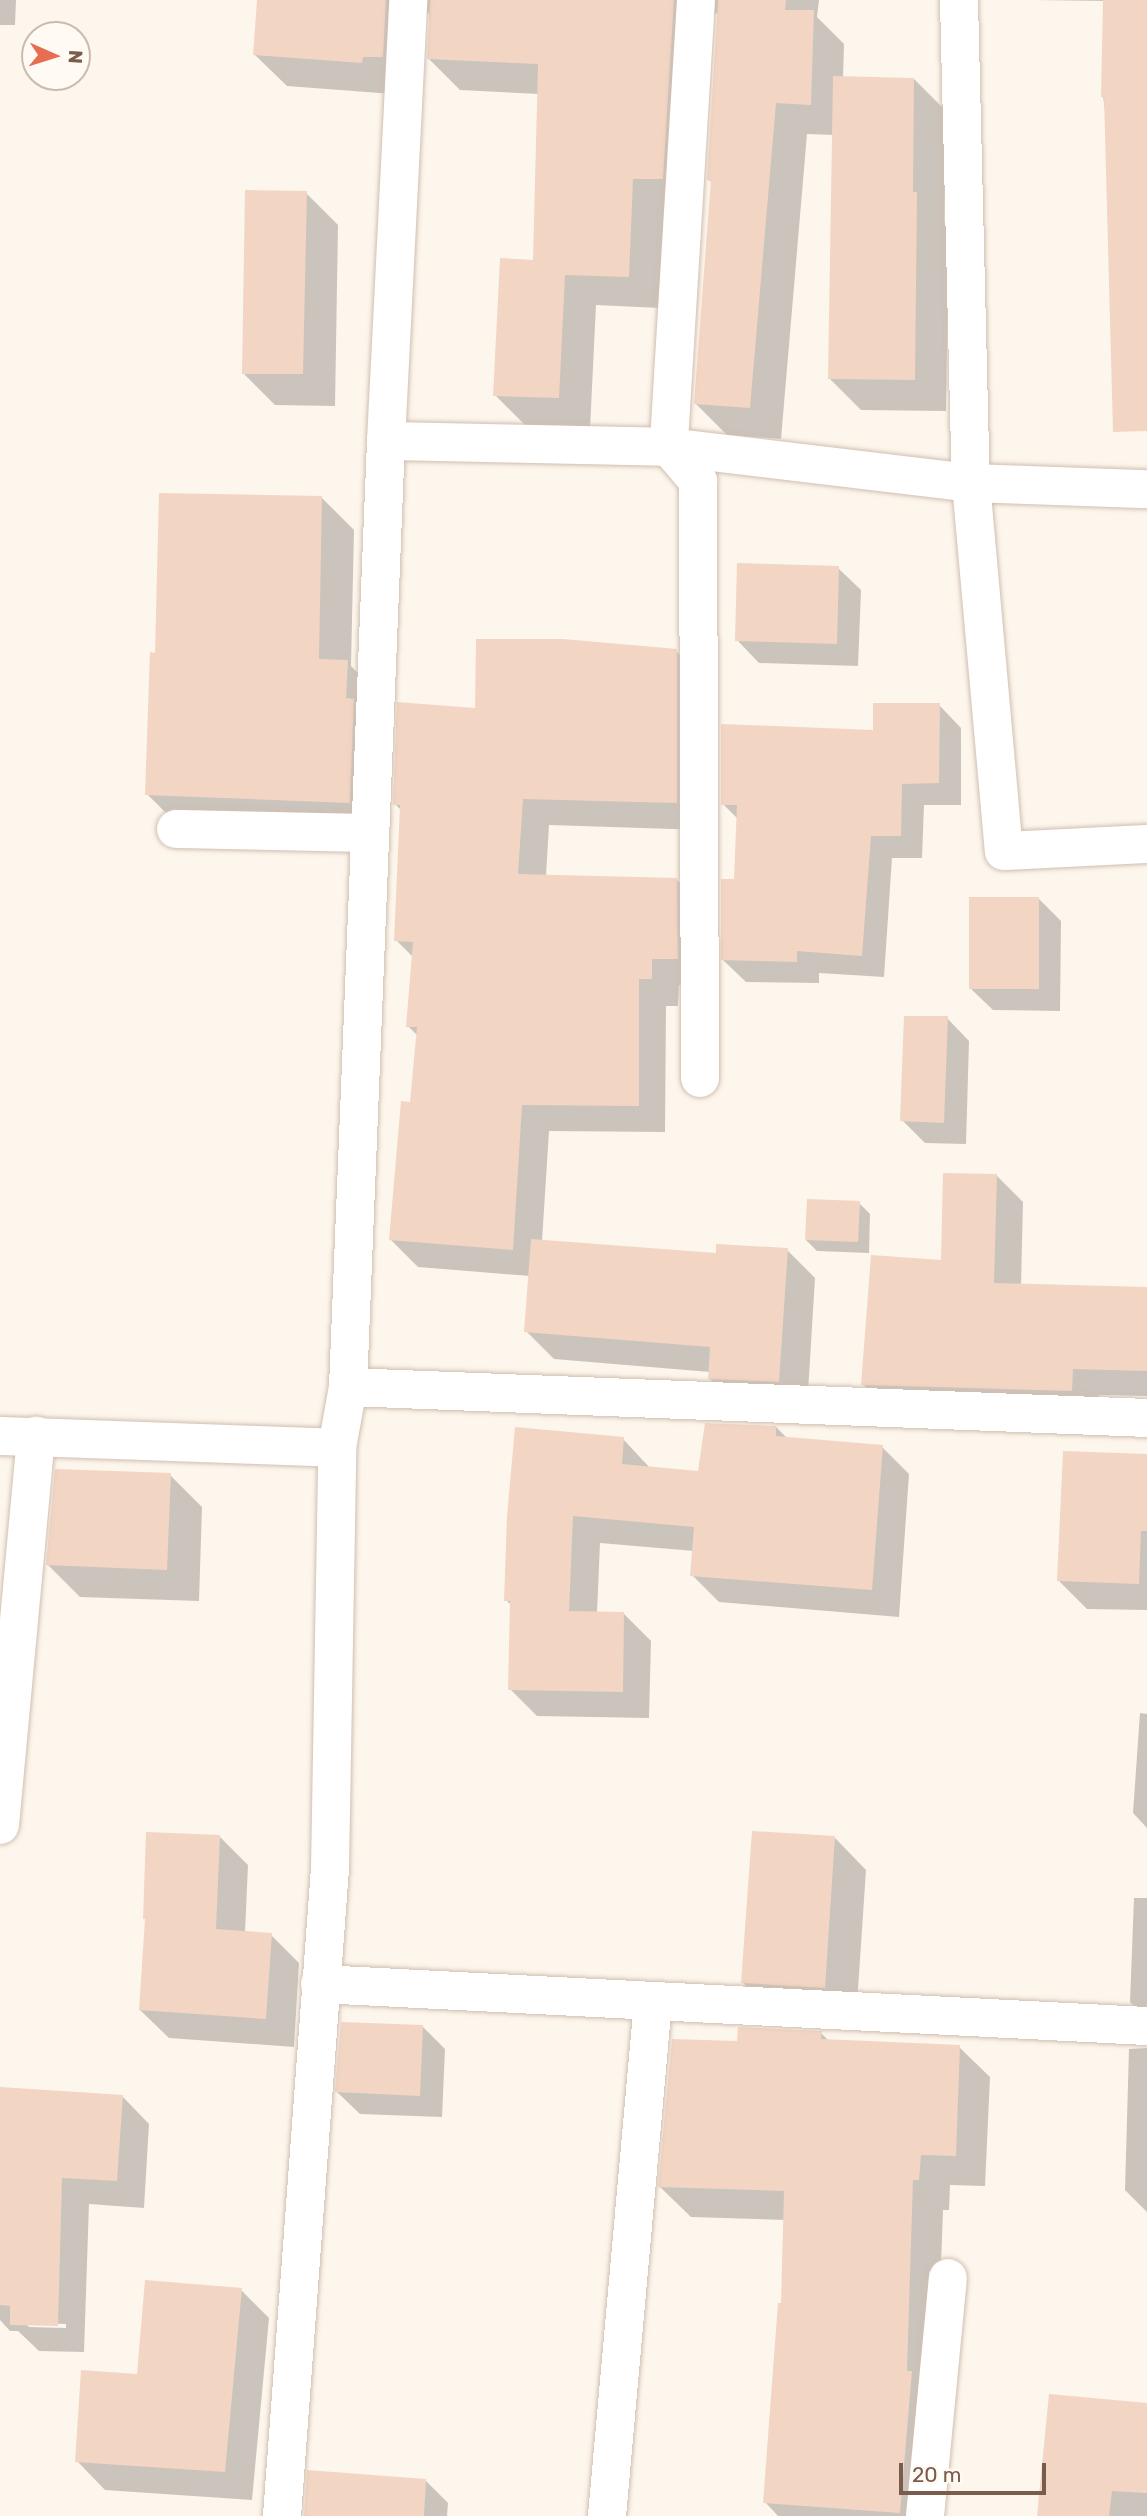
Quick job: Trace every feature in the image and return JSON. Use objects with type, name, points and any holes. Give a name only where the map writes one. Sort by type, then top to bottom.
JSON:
[{"type":"street","points":[[282,2516],[330,1869],[337,1448],[348,1387],[386,441],[408,0]]},
{"type":"street","points":[[696,0],[669,447],[698,481],[701,1079]]},
{"type":"street","points":[[959,0],[971,483],[1004,851],[1147,844]]},
{"type":"street","points":[[386,441],[669,447],[971,483],[1147,489]]},
{"type":"street","points":[[176,830],[370,833]]},
{"type":"street","points":[[348,1387],[1147,1418]]},
{"type":"street","points":[[0,1825],[18,1436],[337,1448]]},
{"type":"street","points":[[320,1984],[1147,2026]]},
{"type":"street","points":[[607,2516],[653,2002]]},
{"type":"street","points":[[925,2516],[948,2278]]},
{"type":"building","points":[[257,0],[386,0],[383,57],[363,57],[362,63],[253,55]]},
{"type":"building","points":[[430,0],[674,0],[663,179],[633,179],[629,277],[565,275],[559,398],[493,396],[500,258],[533,260],[538,64],[427,59]]},
{"type":"building","points":[[718,0],[786,0],[785,10],[814,10],[811,105],[776,103],[750,408],[694,404],[711,180],[707,180]]},
{"type":"building","points":[[1103,0],[1147,0],[1147,431],[1113,432],[1104,97],[1101,97]]},
{"type":"building","points":[[833,76],[914,78],[913,192],[917,192],[915,380],[828,379]]},
{"type":"building","points":[[245,190],[307,191],[303,374],[242,374]]},
{"type":"building","points":[[159,493],[322,496],[319,659],[348,660],[346,698],[354,699],[350,803],[145,795],[150,652],[155,653]]},
{"type":"building","points":[[737,563],[839,566],[837,644],[735,641]]},
{"type":"building","points":[[476,639],[563,639],[677,649],[677,803],[523,799],[518,874],[677,878],[678,959],[652,959],[652,979],[639,979],[639,1106],[522,1105],[513,1250],[389,1240],[401,1101],[410,1102],[417,1027],[406,1027],[413,942],[394,941],[400,805],[393,805],[397,702],[475,708]]},
{"type":"building","points":[[873,703],[940,703],[939,783],[902,784],[901,836],[871,836],[862,956],[797,951],[797,962],[721,960],[721,879],[734,879],[737,805],[721,805],[721,724],[873,730]]},
{"type":"building","points":[[969,897],[1039,897],[1039,989],[969,989]]},
{"type":"building","points":[[904,1016],[948,1016],[944,1123],[900,1121]]},
{"type":"building","points":[[943,1173],[997,1174],[994,1283],[1147,1287],[1147,1371],[1073,1369],[1072,1391],[861,1385],[871,1255],[941,1260]]},
{"type":"building","points":[[807,1199],[860,1201],[858,1242],[805,1240]]},
{"type":"building","points":[[531,1239],[716,1253],[716,1244],[788,1248],[779,1382],[708,1379],[710,1347],[524,1332]]},
{"type":"building","points":[[705,1423],[776,1426],[776,1436],[883,1445],[872,1590],[690,1576],[694,1527],[573,1516],[569,1611],[624,1612],[623,1692],[508,1690],[510,1601],[504,1601],[507,1516],[515,1427],[624,1437],[622,1464],[698,1471]]},
{"type":"building","points":[[1063,1451],[1147,1454],[1147,1531],[1141,1531],[1139,1584],[1057,1581]]},
{"type":"building","points":[[55,1469],[171,1473],[167,1570],[46,1565]]},
{"type":"building","points":[[752,1831],[835,1836],[825,1988],[741,1983]]},
{"type":"building","points":[[146,1832],[220,1835],[216,1929],[272,1933],[266,2019],[139,2010],[145,1919]]},
{"type":"building","points":[[341,2022],[423,2025],[420,2096],[335,2092]]},
{"type":"building","points":[[738,2027],[822,2031],[821,2039],[960,2045],[956,2156],[921,2155],[919,2180],[913,2180],[907,2371],[912,2371],[900,2513],[763,2503],[778,2303],[781,2303],[784,2191],[658,2187],[672,2039],[737,2041]]},
{"type":"building","points":[[0,2087],[123,2095],[117,2181],[62,2178],[58,2326],[10,2325],[10,2306],[0,2305]]},
{"type":"building","points":[[145,2280],[242,2288],[225,2472],[75,2462],[81,2370],[137,2374]]},
{"type":"building","points":[[1049,2394],[1147,2403],[1147,2493],[1112,2491],[1109,2516],[1037,2516]]},
{"type":"building","points":[[307,2470],[426,2479],[424,2516],[304,2516]]}]
